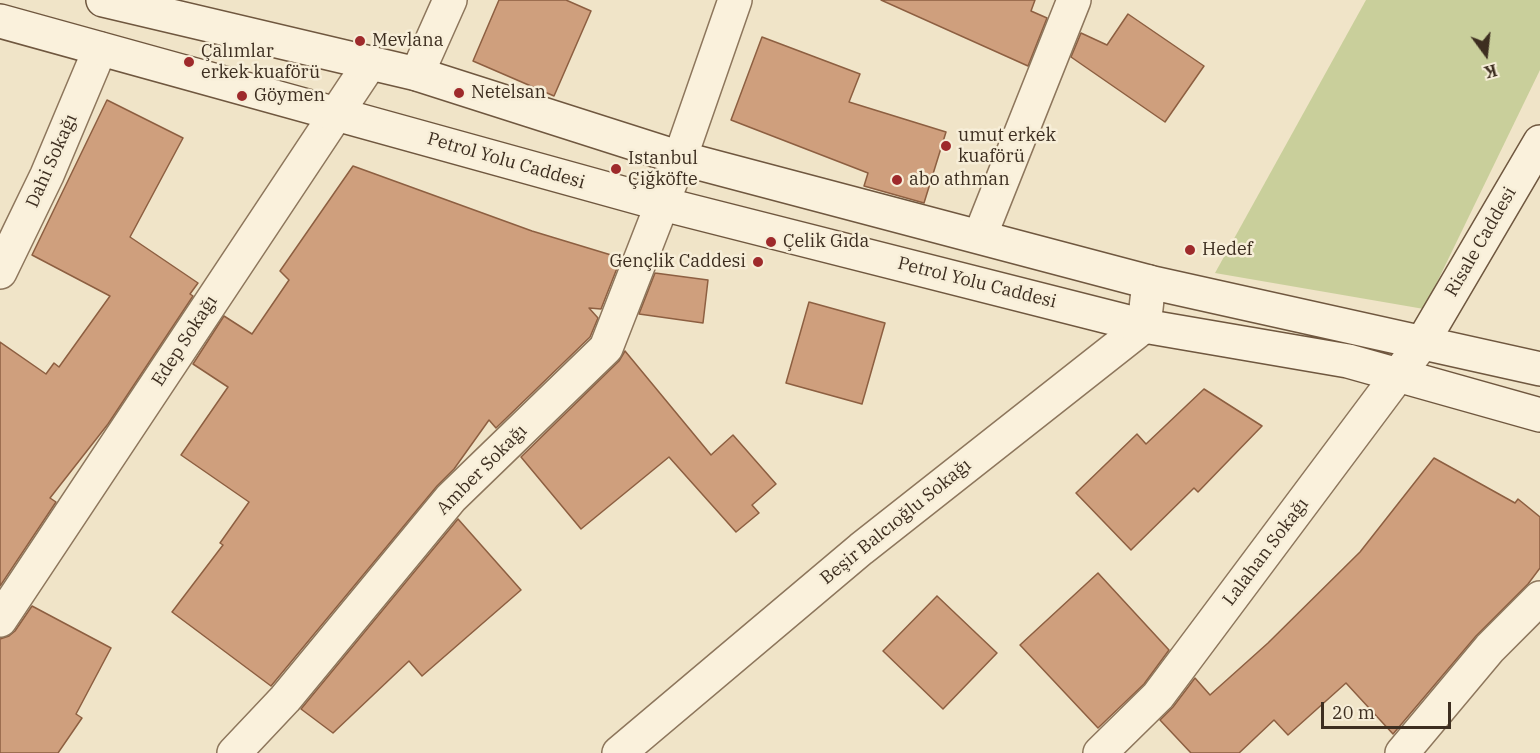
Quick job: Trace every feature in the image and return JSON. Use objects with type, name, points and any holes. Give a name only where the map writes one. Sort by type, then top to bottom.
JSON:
[{"type":"street","points":[[417,74],[450,0]]},
{"type":"street","name":"Amber Sokağı","points":[[234,753],[285,699],[451,498],[606,348],[680,158],[735,0]]},
{"type":"street","points":[[980,236],[1074,0]]},
{"type":"street","points":[[115,1],[417,74],[680,158],[1149,282],[1540,369]]},
{"type":"street","name":"Petrol Yolu Caddesi","points":[[0,21],[662,203],[1144,326],[1348,361],[1540,415]]},
{"type":"street","name":"Dahi Sokağı","points":[[0,272],[47,175],[100,49]]},
{"type":"street","name":"Edep Sokağı","points":[[0,620],[370,63]]},
{"type":"street","name":"Risale Caddesi","points":[[1422,343],[1540,142]]},
{"type":"street","points":[[1144,326],[1149,282]]},
{"type":"street","name":"Beşir Balcıoğlu Sokağı","points":[[619,753],[861,549],[1144,326]]},
{"type":"street","name":"Lalahan Sokağı","points":[[1100,753],[1158,696],[1422,343]]},
{"type":"street","points":[[1402,753],[1490,648],[1540,598]]},
{"type":"green space","points":[[1366,0],[1540,0],[1540,70],[1424,309],[1215,273]]},
{"type":"building","points":[[499,0],[566,0],[591,11],[554,96],[473,61]]},
{"type":"building","points":[[881,0],[1035,0],[1031,11],[1047,18],[1028,66]]},
{"type":"building","points":[[1128,14],[1204,66],[1165,122],[1071,57],[1081,33],[1107,45]]},
{"type":"building","points":[[762,37],[860,74],[849,102],[946,132],[924,203],[864,186],[868,173],[731,120]]},
{"type":"building","points":[[107,100],[183,138],[130,237],[198,283],[190,294],[193,296],[108,424],[50,498],[56,502],[0,586],[0,342],[46,374],[54,363],[59,367],[110,296],[32,255]]},
{"type":"building","points":[[353,166],[532,231],[621,258],[601,309],[589,308],[598,318],[590,337],[496,428],[489,420],[454,469],[437,486],[271,686],[172,612],[223,545],[220,543],[249,502],[181,455],[228,387],[193,364],[224,316],[252,334],[289,280],[280,271]]},
{"type":"building","points":[[655,273],[708,280],[703,323],[639,314]]},
{"type":"building","points":[[809,302],[885,323],[862,404],[786,383]]},
{"type":"building","points":[[625,351],[711,455],[733,435],[776,484],[752,505],[759,513],[736,532],[669,457],[581,529],[521,457],[619,361]]},
{"type":"building","points":[[1204,389],[1262,426],[1198,492],[1194,488],[1131,550],[1076,493],[1137,434],[1146,444]]},
{"type":"building","points":[[1434,458],[1515,503],[1518,499],[1540,517],[1540,568],[1528,584],[1476,636],[1393,734],[1346,683],[1288,735],[1274,720],[1239,753],[1191,753],[1160,720],[1195,678],[1210,695],[1268,643],[1360,552]]},
{"type":"building","points":[[458,519],[521,590],[422,676],[409,661],[333,733],[301,709]]},
{"type":"building","points":[[1098,573],[1169,650],[1144,684],[1098,728],[1020,645]]},
{"type":"building","points":[[937,596],[997,653],[943,709],[883,651]]},
{"type":"building","points":[[32,606],[111,648],[76,714],[82,718],[58,753],[0,753],[0,639],[15,631]]},
{"type":"place","name":"Mevlana","points":[[360,41]]},
{"type":"place","name":"Çalımlar erkek kuaförü","points":[[189,62]]},
{"type":"place","name":"Netelsan","points":[[459,93]]},
{"type":"place","name":"Göymen","points":[[242,96]]},
{"type":"place","name":"umut erkek kuaförü","points":[[946,146]]},
{"type":"place","name":"Istanbul Çiğköfte","points":[[616,169]]},
{"type":"place","name":"abo athman","points":[[897,180]]},
{"type":"place","name":"Çelik Gıda","points":[[771,242]]},
{"type":"place","name":"Hedef","points":[[1190,250]]},
{"type":"place","name":"Gençlik Caddesi","points":[[758,262]]}]
